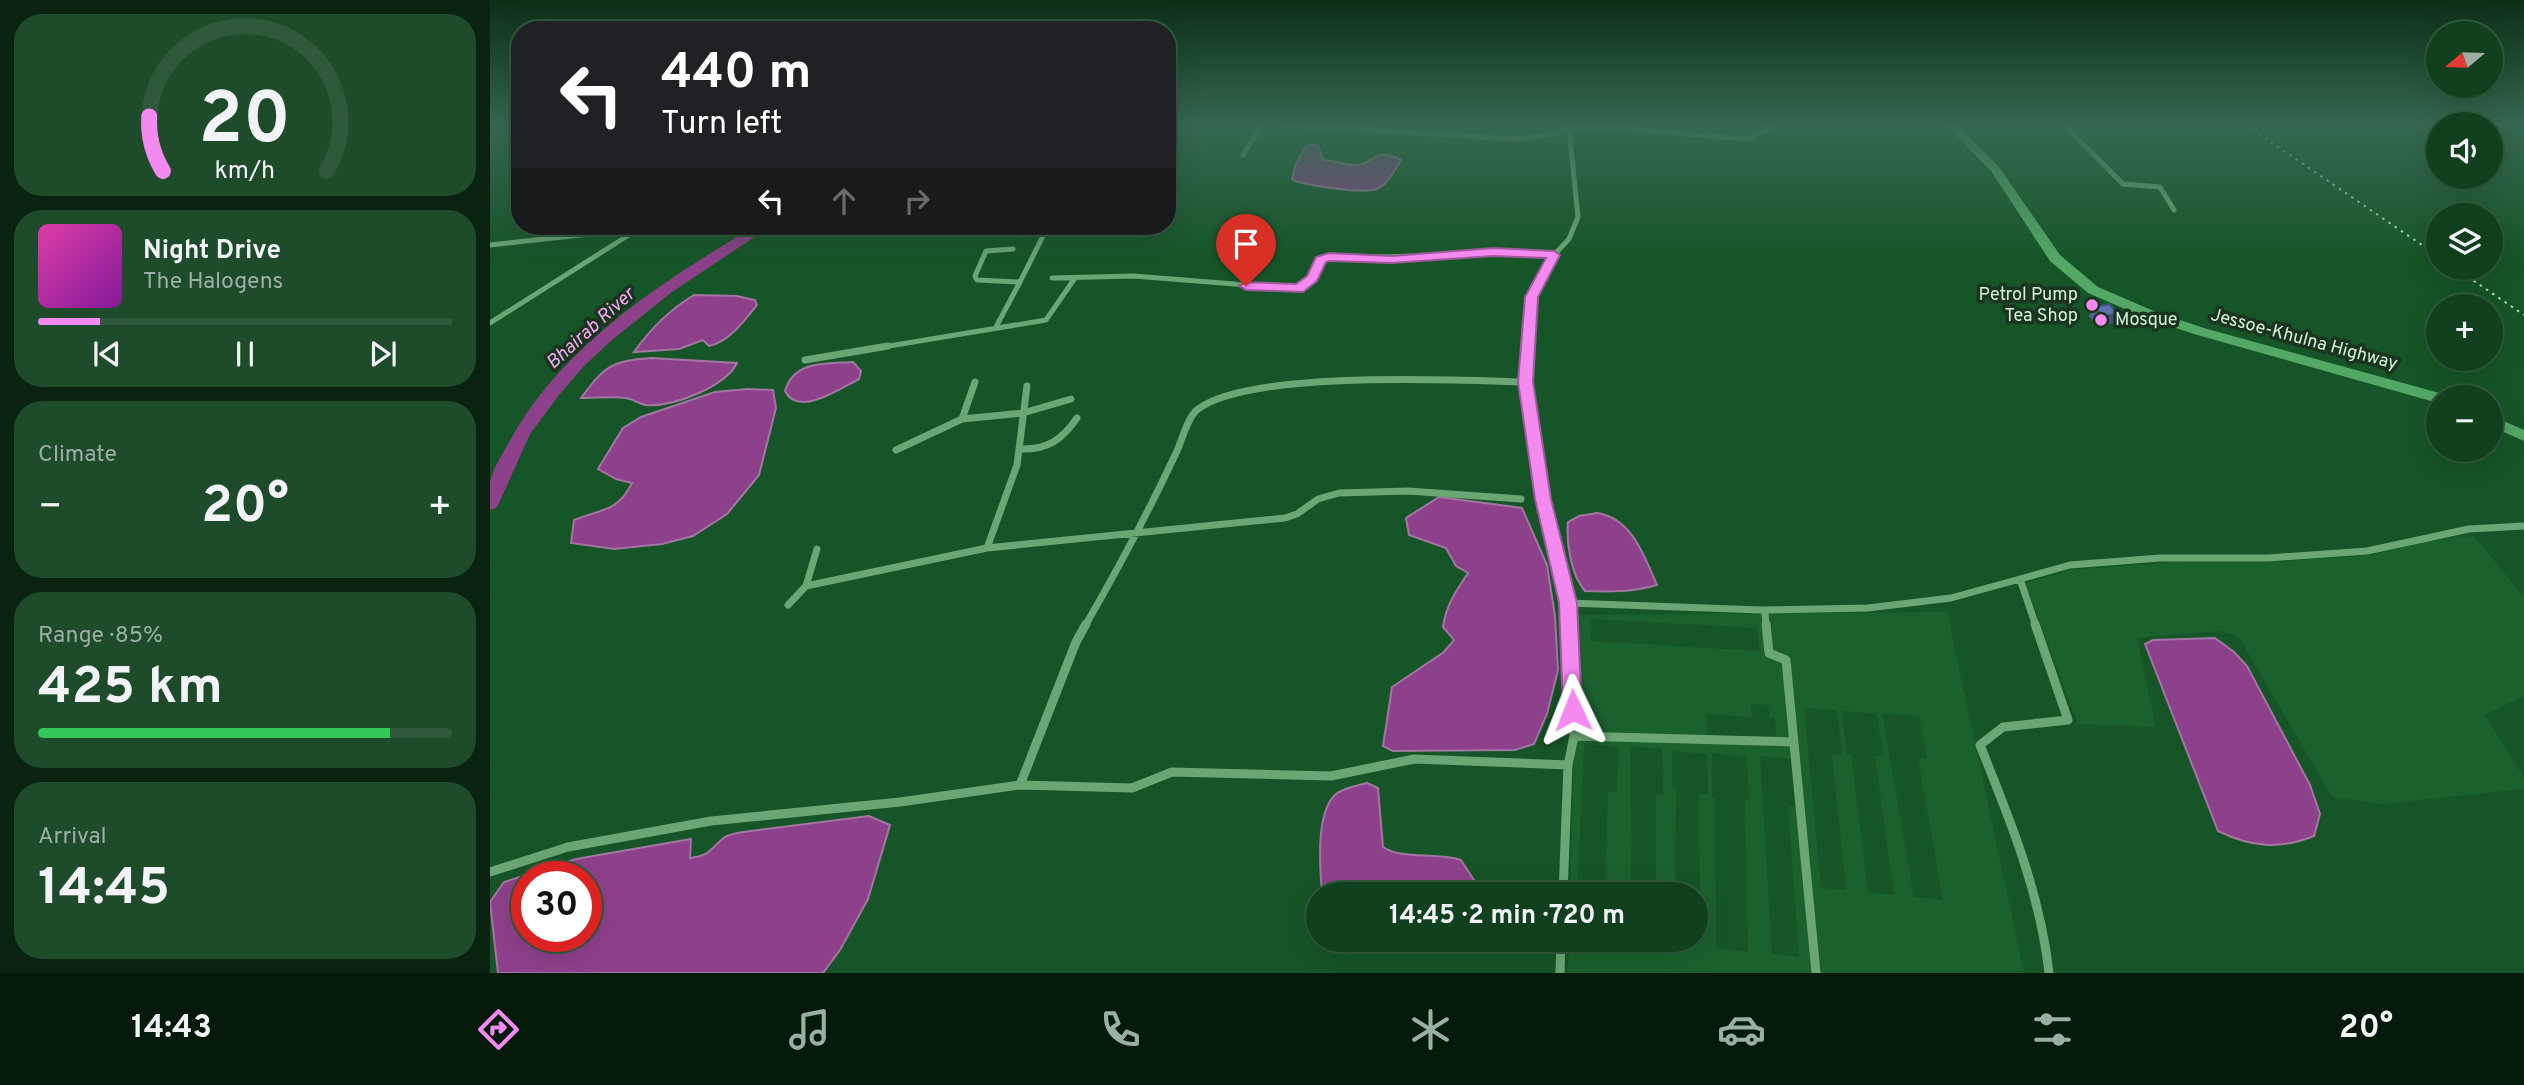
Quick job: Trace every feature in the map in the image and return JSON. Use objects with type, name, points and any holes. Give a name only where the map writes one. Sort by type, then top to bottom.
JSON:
[{"type":"highway","name":"Jessoe-Khulna Highway","points":[[1996,170],[2055,258],[2093,289],[2151,315],[2199,331],[2426,395]]},
{"type":"highway","points":[[2503,426],[2524,436]]},
{"type":"street","points":[[1563,882],[1568,765],[1574,736],[1568,603],[1543,499],[1525,382],[1531,297],[1554,255],[1569,239],[1577,217],[1573,170]]},
{"type":"street","points":[[2109,170],[2123,184],[2160,187],[2174,210]]},
{"type":"street","points":[[490,244],[570,235]]},
{"type":"street","points":[[490,323],[628,235]]},
{"type":"street","points":[[996,327],[1044,235]]},
{"type":"street","points":[[1013,248],[986,251],[975,276],[977,280],[1020,282]]},
{"type":"street","points":[[1052,278],[1134,276],[1298,289],[1312,278],[1320,260],[1329,257],[1392,260],[1493,252],[1554,255]]},
{"type":"street","points":[[805,360],[1048,318],[1074,278]]},
{"type":"street","points":[[1020,785],[1076,642],[1139,531],[1196,410],[1201,406],[1233,394],[1289,385],[1399,380],[1525,382]]},
{"type":"street","points":[[962,419],[975,382]]},
{"type":"street","points":[[987,548],[1011,483],[1020,449],[1027,386]]},
{"type":"street","points":[[897,450],[962,419],[1023,412],[1071,399]]},
{"type":"street","points":[[1020,449],[1051,447],[1062,440],[1077,418]]},
{"type":"street","points":[[806,586],[987,548],[1285,518],[1297,514],[1318,499],[1339,493],[1408,491],[1521,499]]},
{"type":"street","points":[[1568,603],[1761,610],[1868,608],[1951,598],[2070,565],[2160,558],[2268,558],[2367,551],[2469,529],[2524,526]]},
{"type":"street","points":[[788,605],[806,586],[817,549]]},
{"type":"street","points":[[2020,579],[2068,720],[2003,727],[1980,745],[2031,881],[2047,943],[2049,973]]},
{"type":"street","points":[[1765,613],[1769,653],[1786,660],[1816,973]]},
{"type":"street","points":[[1574,736],[1794,742]]},
{"type":"street","points":[[490,872],[568,847],[712,821],[900,802],[1020,785],[1132,788],[1172,772],[1331,776],[1414,759],[1568,765]]},
{"type":"street","points":[[1560,973],[1561,952]]},
{"type":"shaded area","points":[[1294,170],[1394,170],[1381,187],[1370,190],[1324,187],[1292,179]]},
{"type":"shaded area","points":[[694,295],[737,296],[755,300],[757,305],[736,330],[716,344],[709,346],[703,340],[679,349],[634,352],[661,320]]},
{"type":"shaded area","points":[[651,358],[737,363],[722,380],[697,394],[670,403],[646,405],[626,398],[581,398],[610,367],[627,361]]},
{"type":"shaded area","points":[[853,362],[861,371],[859,379],[831,394],[800,402],[791,399],[785,391],[789,381],[803,369],[822,364]]},
{"type":"shaded area","points":[[773,390],[776,408],[759,475],[727,514],[693,536],[662,544],[614,549],[571,543],[574,520],[615,505],[632,483],[616,479],[598,469],[623,428],[641,417],[715,392]]},
{"type":"shaded area","points":[[1439,497],[1522,508],[1547,565],[1555,616],[1558,670],[1547,714],[1534,744],[1515,750],[1393,751],[1383,746],[1392,687],[1444,652],[1454,640],[1443,627],[1444,619],[1452,598],[1468,573],[1456,566],[1446,548],[1409,535],[1406,518]]},
{"type":"shaded area","points":[[1597,513],[1609,516],[1628,530],[1642,551],[1657,585],[1621,591],[1585,591],[1570,558],[1568,522],[1579,516]]},
{"type":"shaded area","points":[[2474,536],[2524,597],[2524,696],[2485,715],[2524,778],[2524,789],[2381,804],[2332,797],[2239,637],[2220,631],[2137,638],[2156,727],[2078,724],[2025,583],[2071,570],[2215,559],[2270,562],[2373,555],[2416,541]]},
{"type":"shaded area","points":[[1947,612],[2024,973],[1568,973],[1569,952],[1708,952],[1708,882],[1700,882],[1699,794],[1708,794],[1707,754],[1672,751],[1672,787],[1676,788],[1675,882],[1656,882],[1656,795],[1663,795],[1662,749],[1630,746],[1631,882],[1605,882],[1608,792],[1617,792],[1619,747],[1584,744],[1578,882],[1570,882],[1578,615]],"holes":[[[1591,619],[1757,628],[1760,651],[1590,641]],[[1751,704],[1768,705],[1770,718],[1775,719],[1777,740],[1707,735],[1706,714],[1752,717]],[[1804,708],[1837,710],[1842,755],[1832,755],[1846,890],[1821,888]],[[1842,711],[1877,714],[1883,756],[1875,756],[1894,895],[1868,892],[1851,754],[1847,754]],[[1882,713],[1919,716],[1927,759],[1918,759],[1943,900],[1914,897]],[[1712,753],[1747,757],[1749,801],[1745,801],[1748,952],[1716,948],[1715,798],[1712,797]],[[1760,756],[1793,759],[1797,807],[1788,806],[1799,957],[1772,954]]]},
{"type":"shaded area","points":[[2215,638],[2247,666],[2310,785],[2320,814],[2314,836],[2289,843],[2265,845],[2218,831],[2145,644],[2153,640]]},
{"type":"shaded area","points":[[1367,783],[1378,788],[1383,847],[1409,855],[1461,860],[1473,882],[1321,882],[1320,841],[1325,814],[1329,802],[1347,788]]},
{"type":"shaded area","points":[[869,816],[890,825],[868,899],[840,950],[823,973],[498,973],[490,902],[504,882],[511,880],[511,952],[602,952],[602,861],[570,861],[691,839],[690,858],[697,857],[732,834]]},
{"type":"building","points":[[2109,304],[2118,314],[2103,316],[2094,307]]},
{"type":"waterway","name":"Bhairab River","points":[[490,503],[524,430],[579,362],[667,288],[750,235]]},
{"type":"railway","points":[[2313,170],[2426,248]]},
{"type":"railway","points":[[2473,280],[2524,315]]},
{"type":"place","name":"Petrol Pump Tea Shop","points":[[2092,305]]},
{"type":"place","name":"Mosque","points":[[2101,320]]},
{"type":"route","points":[[1246,286],[1298,289],[1312,278],[1320,260],[1329,257],[1392,260],[1493,252],[1554,255],[1531,297],[1525,382],[1543,499],[1568,603],[1573,710]]}]
